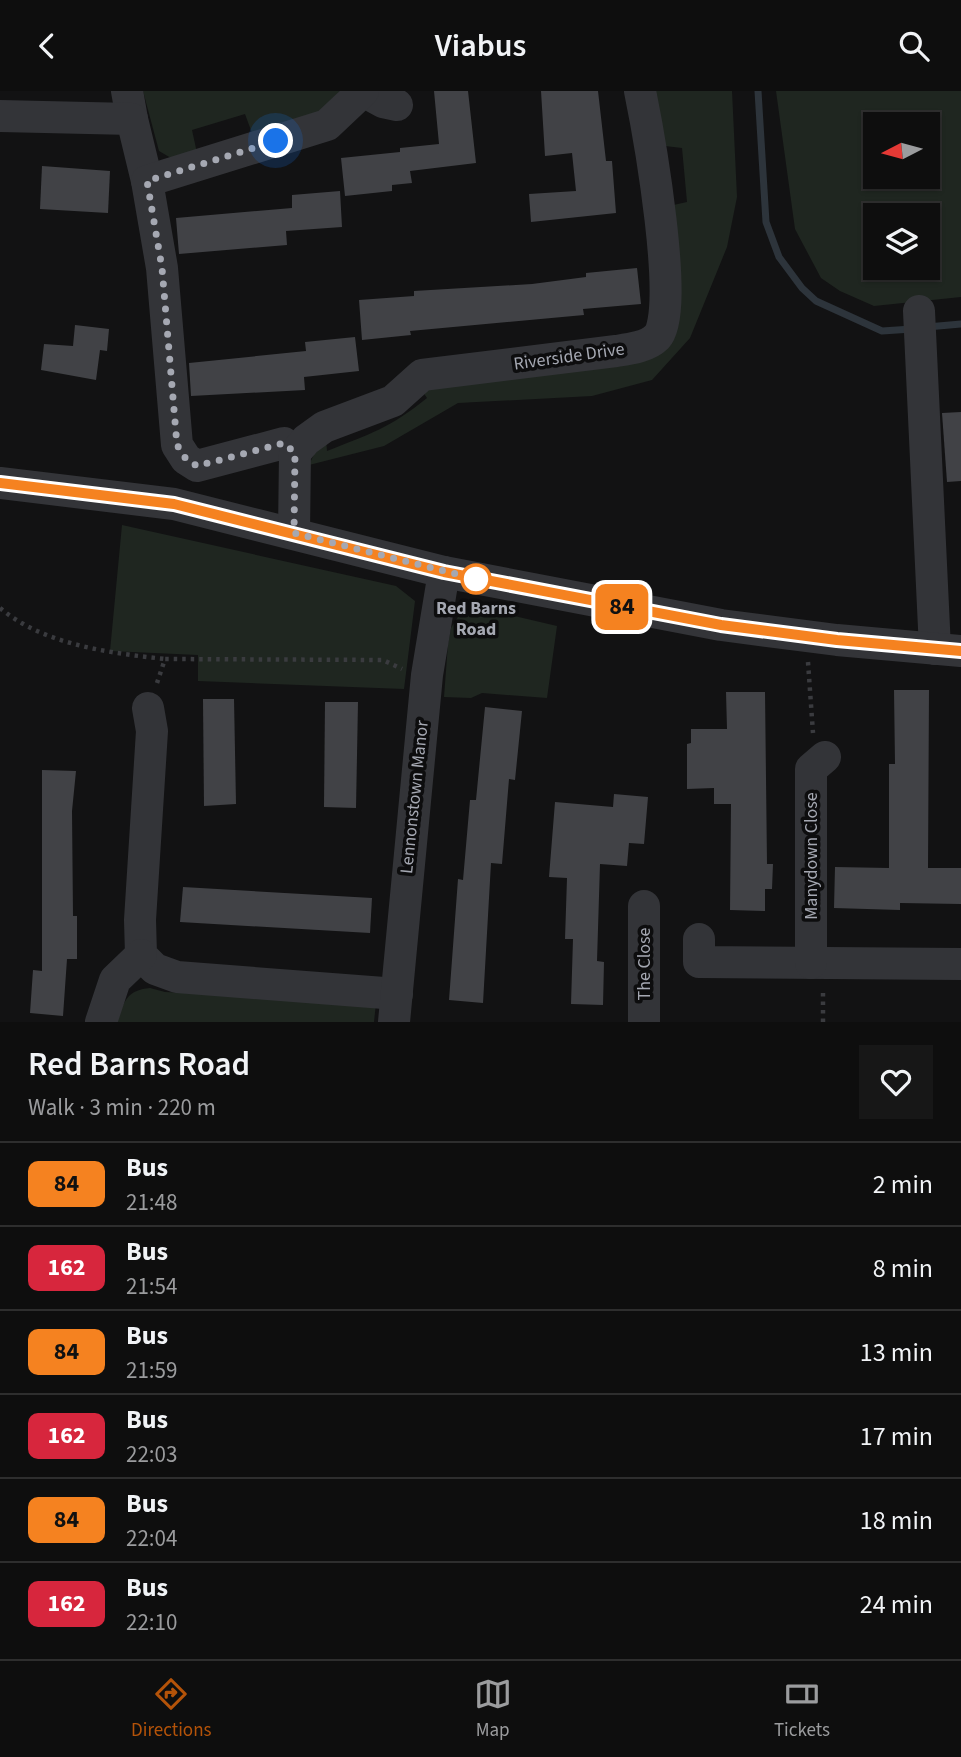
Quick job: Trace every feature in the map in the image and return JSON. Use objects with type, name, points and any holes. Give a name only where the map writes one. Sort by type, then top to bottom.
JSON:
[{"type":"street","points":[[147,181],[327,125],[363,91],[383,102],[397,105]]},
{"type":"street","name":"Riverside Drive","points":[[295,453],[306,440],[324,427],[393,401],[422,375],[616,351],[645,344],[658,336],[664,322],[666,275],[650,143],[640,91]]},
{"type":"street","points":[[0,116],[129,105],[147,181],[162,268],[177,445],[186,459],[197,466],[284,443],[295,453],[294,533]]},
{"type":"street","points":[[0,483],[174,504],[444,572],[721,625],[948,650],[919,311]]},
{"type":"street","name":"Lennonstown Manor","points":[[396,1008],[427,675],[444,572]]},
{"type":"street","points":[[148,708],[152,730],[147,841],[139,920],[141,955],[155,969],[177,977],[396,1008]]},
{"type":"street","name":"Manydown Close","points":[[811,963],[811,769],[820,760]]},
{"type":"street","name":"The Close","points":[[644,907],[645,1022]]},
{"type":"street","points":[[699,939],[699,962],[961,964]]},
{"type":"street","points":[[101,1022],[115,980],[141,955]]},
{"type":"path","points":[[0,608],[38,630],[76,644],[113,653],[165,659],[383,660],[402,669],[409,677]]},
{"type":"path","points":[[806,636],[820,760]]},
{"type":"path","points":[[148,708],[165,659]]},
{"type":"shaded area","points":[[143,91],[340,91],[320,114],[252,133],[245,114],[192,130],[197,153],[171,158],[159,151]]},
{"type":"shaded area","points":[[649,91],[732,91],[737,197],[727,247],[690,338],[652,380],[592,396],[458,403],[384,446],[309,465],[320,441],[326,439],[327,451],[379,429],[402,417],[427,398],[421,389],[664,345],[669,206],[687,202],[682,148],[665,146]]},
{"type":"shaded area","points":[[776,91],[961,91],[961,297],[874,306],[840,291],[821,278],[795,229]]},
{"type":"shaded area","points":[[122,525],[396,586],[415,601],[404,689],[198,681],[198,655],[110,651]]},
{"type":"shaded area","points":[[484,609],[557,626],[547,698],[482,693],[471,698],[444,697],[451,628],[461,612]]},
{"type":"shaded area","points":[[150,988],[165,992],[376,1003],[374,1022],[117,1022],[131,994]]},
{"type":"building","points":[[434,91],[468,91],[476,163],[410,171],[412,183],[392,185],[392,191],[345,196],[341,158],[400,152],[400,148],[439,144]]},
{"type":"building","points":[[541,91],[598,91],[606,161],[612,161],[616,213],[531,222],[529,194],[576,191],[572,153],[545,156]]},
{"type":"building","points":[[42,166],[110,171],[108,213],[40,209]]},
{"type":"building","points":[[340,191],[342,227],[286,231],[287,245],[179,254],[176,218],[292,208],[292,195]]},
{"type":"building","points":[[637,268],[641,304],[583,309],[584,315],[410,331],[411,335],[362,340],[359,300],[414,296],[414,291],[532,284],[586,277],[586,273]]},
{"type":"building","points":[[75,325],[109,329],[107,351],[100,350],[96,380],[41,370],[44,344],[73,346]]},
{"type":"building","points":[[355,337],[359,371],[304,377],[305,390],[191,396],[189,363],[306,351],[305,342]]},
{"type":"building","points":[[961,412],[961,481],[947,482],[942,413]]},
{"type":"building","points":[[894,690],[929,690],[928,868],[961,868],[961,904],[900,903],[900,910],[834,908],[835,867],[889,868],[889,764],[895,764]]},
{"type":"building","points":[[726,692],[765,692],[767,864],[773,864],[772,889],[765,889],[765,911],[730,910],[731,804],[714,804],[714,788],[687,789],[687,744],[691,743],[691,729],[727,729]]},
{"type":"building","points":[[203,699],[234,699],[236,804],[204,806]]},
{"type":"building","points":[[325,702],[358,702],[356,808],[324,807]]},
{"type":"building","points":[[485,707],[522,711],[515,780],[509,779],[502,864],[491,863],[483,1003],[449,1000],[458,879],[463,880],[470,800],[476,800]]},
{"type":"building","points":[[42,770],[76,771],[72,811],[73,916],[77,916],[77,959],[67,959],[63,1016],[30,1013],[33,970],[42,971]]},
{"type":"building","points":[[614,794],[648,797],[644,844],[629,843],[627,866],[600,864],[597,961],[604,962],[603,1005],[571,1004],[573,939],[565,939],[567,878],[549,877],[555,802],[613,807]]},
{"type":"building","points":[[183,887],[372,898],[370,933],[180,922]]},
{"type":"waterway","points":[[758,91],[766,222],[779,257],[802,288],[816,301],[882,331],[912,329]]},
{"type":"waterway","points":[[927,327],[961,324]]},
{"type":"bus line","name":"84","points":[[0,483],[174,504],[444,572],[721,625],[837,640],[961,651]]},
{"type":"place","name":"Red Barns Road","points":[[476,579]]},
{"type":"route","points":[[276,141],[147,181],[162,268],[177,445],[186,459],[197,466],[284,443],[295,453],[294,533],[476,579]]}]
